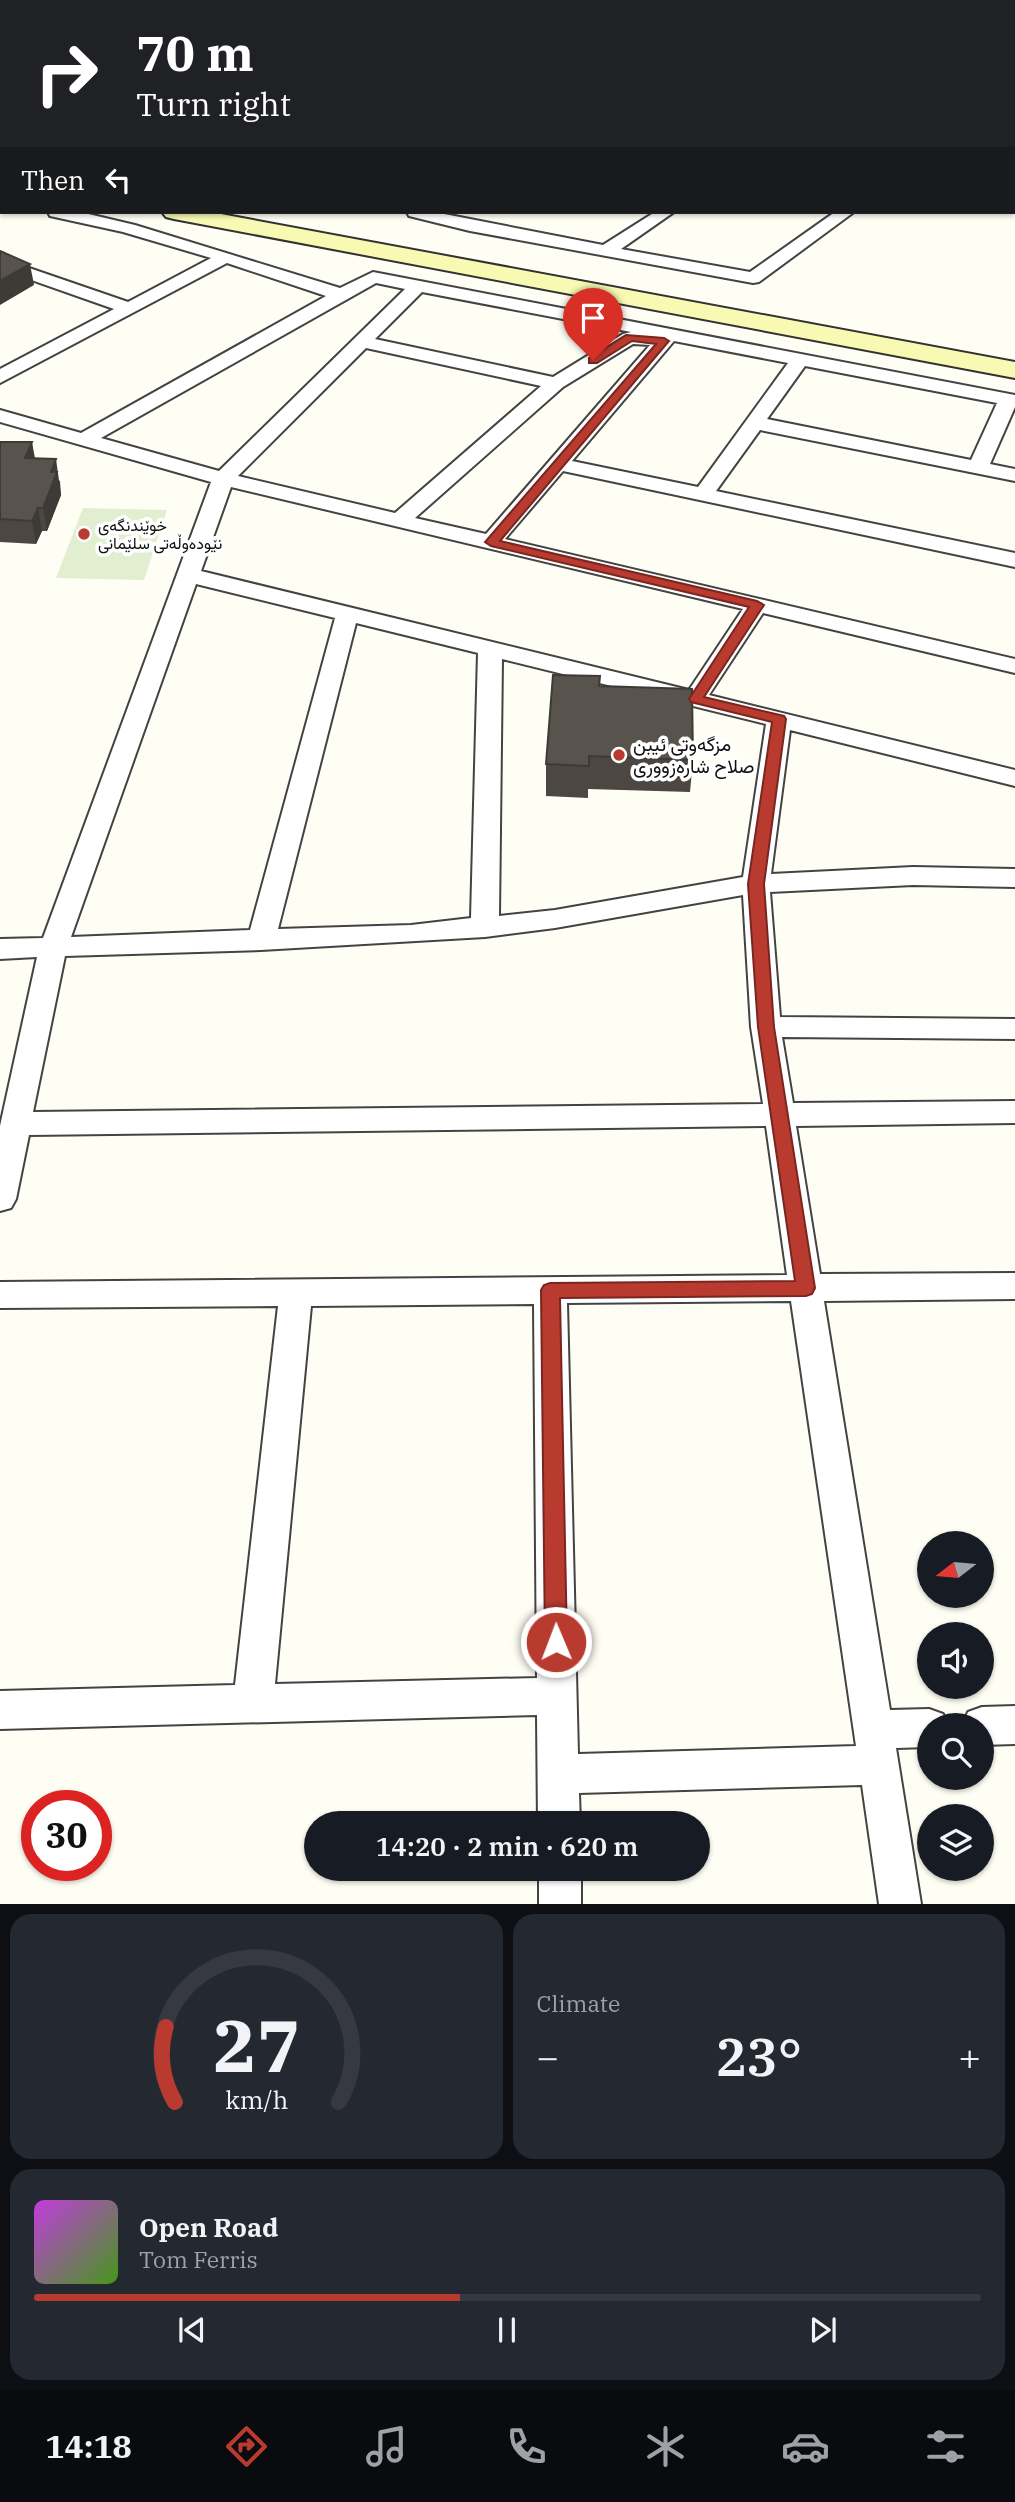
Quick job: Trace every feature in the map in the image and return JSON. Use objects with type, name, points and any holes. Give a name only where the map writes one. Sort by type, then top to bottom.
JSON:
[{"type":"main road","points":[[185,214],[1015,370]]},
{"type":"main road","points":[[264,214],[1015,353]]},
{"type":"street","points":[[67,214],[113,222],[342,295]]},
{"type":"street","points":[[423,214],[470,226],[753,278],[843,214]]},
{"type":"street","points":[[470,226],[491,214]]},
{"type":"street","points":[[607,250],[663,214]]},
{"type":"street","points":[[0,377],[224,258]]},
{"type":"street","points":[[0,263],[129,309]]},
{"type":"street","points":[[83,440],[373,277],[667,338],[1011,400],[978,468]]},
{"type":"street","points":[[2,1185],[53,948],[223,479],[418,286]]},
{"type":"street","points":[[399,521],[556,383],[630,338],[667,338]]},
{"type":"street","points":[[491,542],[667,338]]},
{"type":"street","points":[[362,342],[556,383]]},
{"type":"street","points":[[0,359],[19,367]]},
{"type":"street","points":[[704,493],[800,360]]},
{"type":"street","points":[[0,416],[223,479],[1015,666]]},
{"type":"street","points":[[755,423],[1015,475]]},
{"type":"street","points":[[559,464],[1015,559]]},
{"type":"street","points":[[189,575],[1015,778]]},
{"type":"street","points":[[695,699],[757,605]]},
{"type":"street","points":[[261,941],[347,614]]},
{"type":"street","points":[[485,928],[489,649]]},
{"type":"street","points":[[779,719],[756,884],[766,1027],[900,1903]]},
{"type":"street","points":[[0,949],[361,938],[485,928],[624,909],[756,884],[913,876],[1015,877]]},
{"type":"street","points":[[766,1027],[1015,1029]]},
{"type":"street","points":[[17,1124],[1015,1112]]},
{"type":"street","points":[[0,1295],[1015,1286]]},
{"type":"street","points":[[550,1290],[559,1811]]},
{"type":"street","points":[[253,1704],[296,1292]]},
{"type":"street","points":[[0,1710],[557,1696]]},
{"type":"street","points":[[994,1726],[1015,1725]]},
{"type":"street","points":[[558,1774],[876,1747],[917,1732]]},
{"type":"street","points":[[560,1881],[560,1903]]},
{"type":"green space","points":[[83,508],[167,510],[144,580],[56,578]]},
{"type":"building","points":[[0,251],[30,264],[0,281]]},
{"type":"building","points":[[0,442],[32,442],[25,458],[56,459],[51,472],[57,472],[43,508],[38,508],[32,521],[0,519]]},
{"type":"building","points":[[553,675],[600,676],[599,686],[692,689],[693,760],[589,756],[589,766],[546,764]]},
{"type":"place","name":"خوێندنگەی نێوده‌وڵه‌تی سلێمانی","points":[[84,534]]},
{"type":"place","name":"مزگەوتی ئیبن صلاح شارەزووری","points":[[619,755]]},
{"type":"route","points":[[556,1642],[550,1290],[806,1288],[766,1027],[756,884],[779,719],[695,699],[757,605],[491,542],[664,341],[630,338],[593,360]]}]
